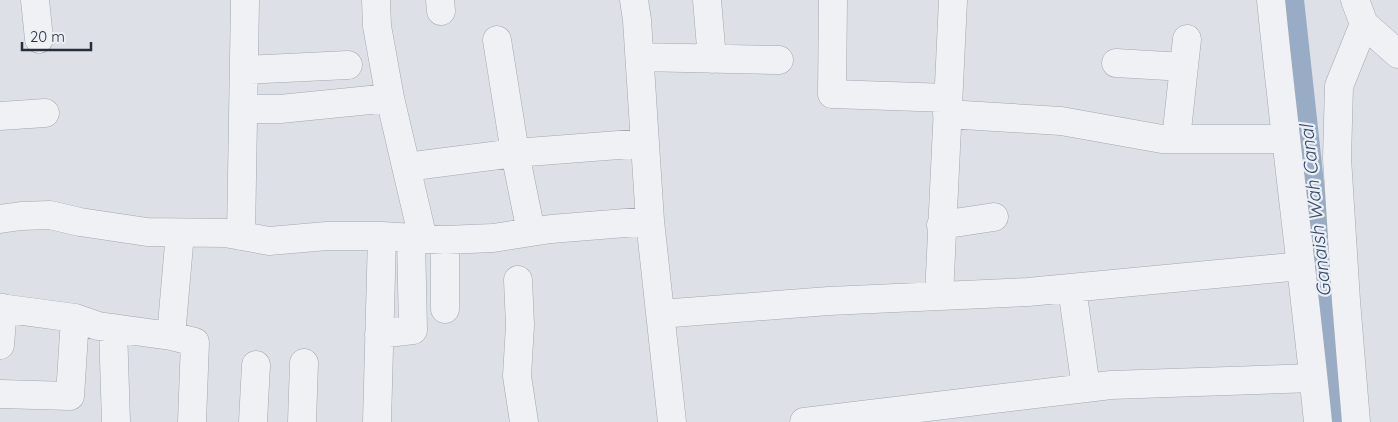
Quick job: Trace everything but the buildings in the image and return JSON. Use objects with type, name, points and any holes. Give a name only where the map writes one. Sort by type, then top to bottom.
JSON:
[{"type":"street","points":[[35,0],[39,39]]},
{"type":"street","points":[[241,236],[245,0]]},
{"type":"street","points":[[376,0],[377,26],[390,98],[406,167],[445,309]]},
{"type":"street","points":[[634,0],[640,58],[650,221],[672,422]]},
{"type":"street","points":[[707,0],[712,59]]},
{"type":"street","points":[[833,0],[832,94],[947,106],[1061,121],[1162,139],[1285,139]]},
{"type":"street","points":[[939,296],[953,0]]},
{"type":"street","points":[[1271,0],[1318,422]]},
{"type":"street","points":[[1360,12],[1398,54]]},
{"type":"street","points":[[1356,422],[1346,301],[1338,149],[1339,86],[1360,12]]},
{"type":"street","points":[[1176,139],[1187,38]]},
{"type":"street","points":[[497,40],[515,153],[531,232]]},
{"type":"street","points":[[640,58],[779,60]]},
{"type":"street","points":[[1116,63],[1184,67]]},
{"type":"street","points":[[244,70],[348,66]]},
{"type":"street","points":[[243,109],[280,109],[390,98]]},
{"type":"street","points":[[0,116],[45,113]]},
{"type":"street","points":[[406,167],[515,153],[645,143]]},
{"type":"street","points":[[0,219],[50,215],[80,222],[148,232],[225,233],[269,241],[327,236],[382,236],[426,239],[493,238],[531,232],[650,221]]},
{"type":"street","points":[[941,225],[994,217]]},
{"type":"street","points":[[171,336],[180,232]]},
{"type":"street","points":[[377,422],[382,236]]},
{"type":"street","points":[[380,334],[413,330],[426,239]]},
{"type":"street","points":[[660,314],[829,301],[1028,292],[1300,266]]},
{"type":"street","points":[[518,280],[520,325],[517,376],[524,422]]},
{"type":"street","points":[[1072,288],[1086,388]]},
{"type":"street","points":[[0,345],[2,308],[75,318],[98,326],[171,336],[195,342],[192,422]]},
{"type":"street","points":[[0,394],[70,396],[75,318]]},
{"type":"street","points":[[113,328],[116,422]]},
{"type":"street","points":[[302,422],[304,363]]},
{"type":"street","points":[[253,422],[256,365]]},
{"type":"street","points":[[804,422],[1111,385],[1313,378]]},
{"type":"waterway","name":"Ganaish Wah Canal","points":[[1292,0],[1338,422]]}]
